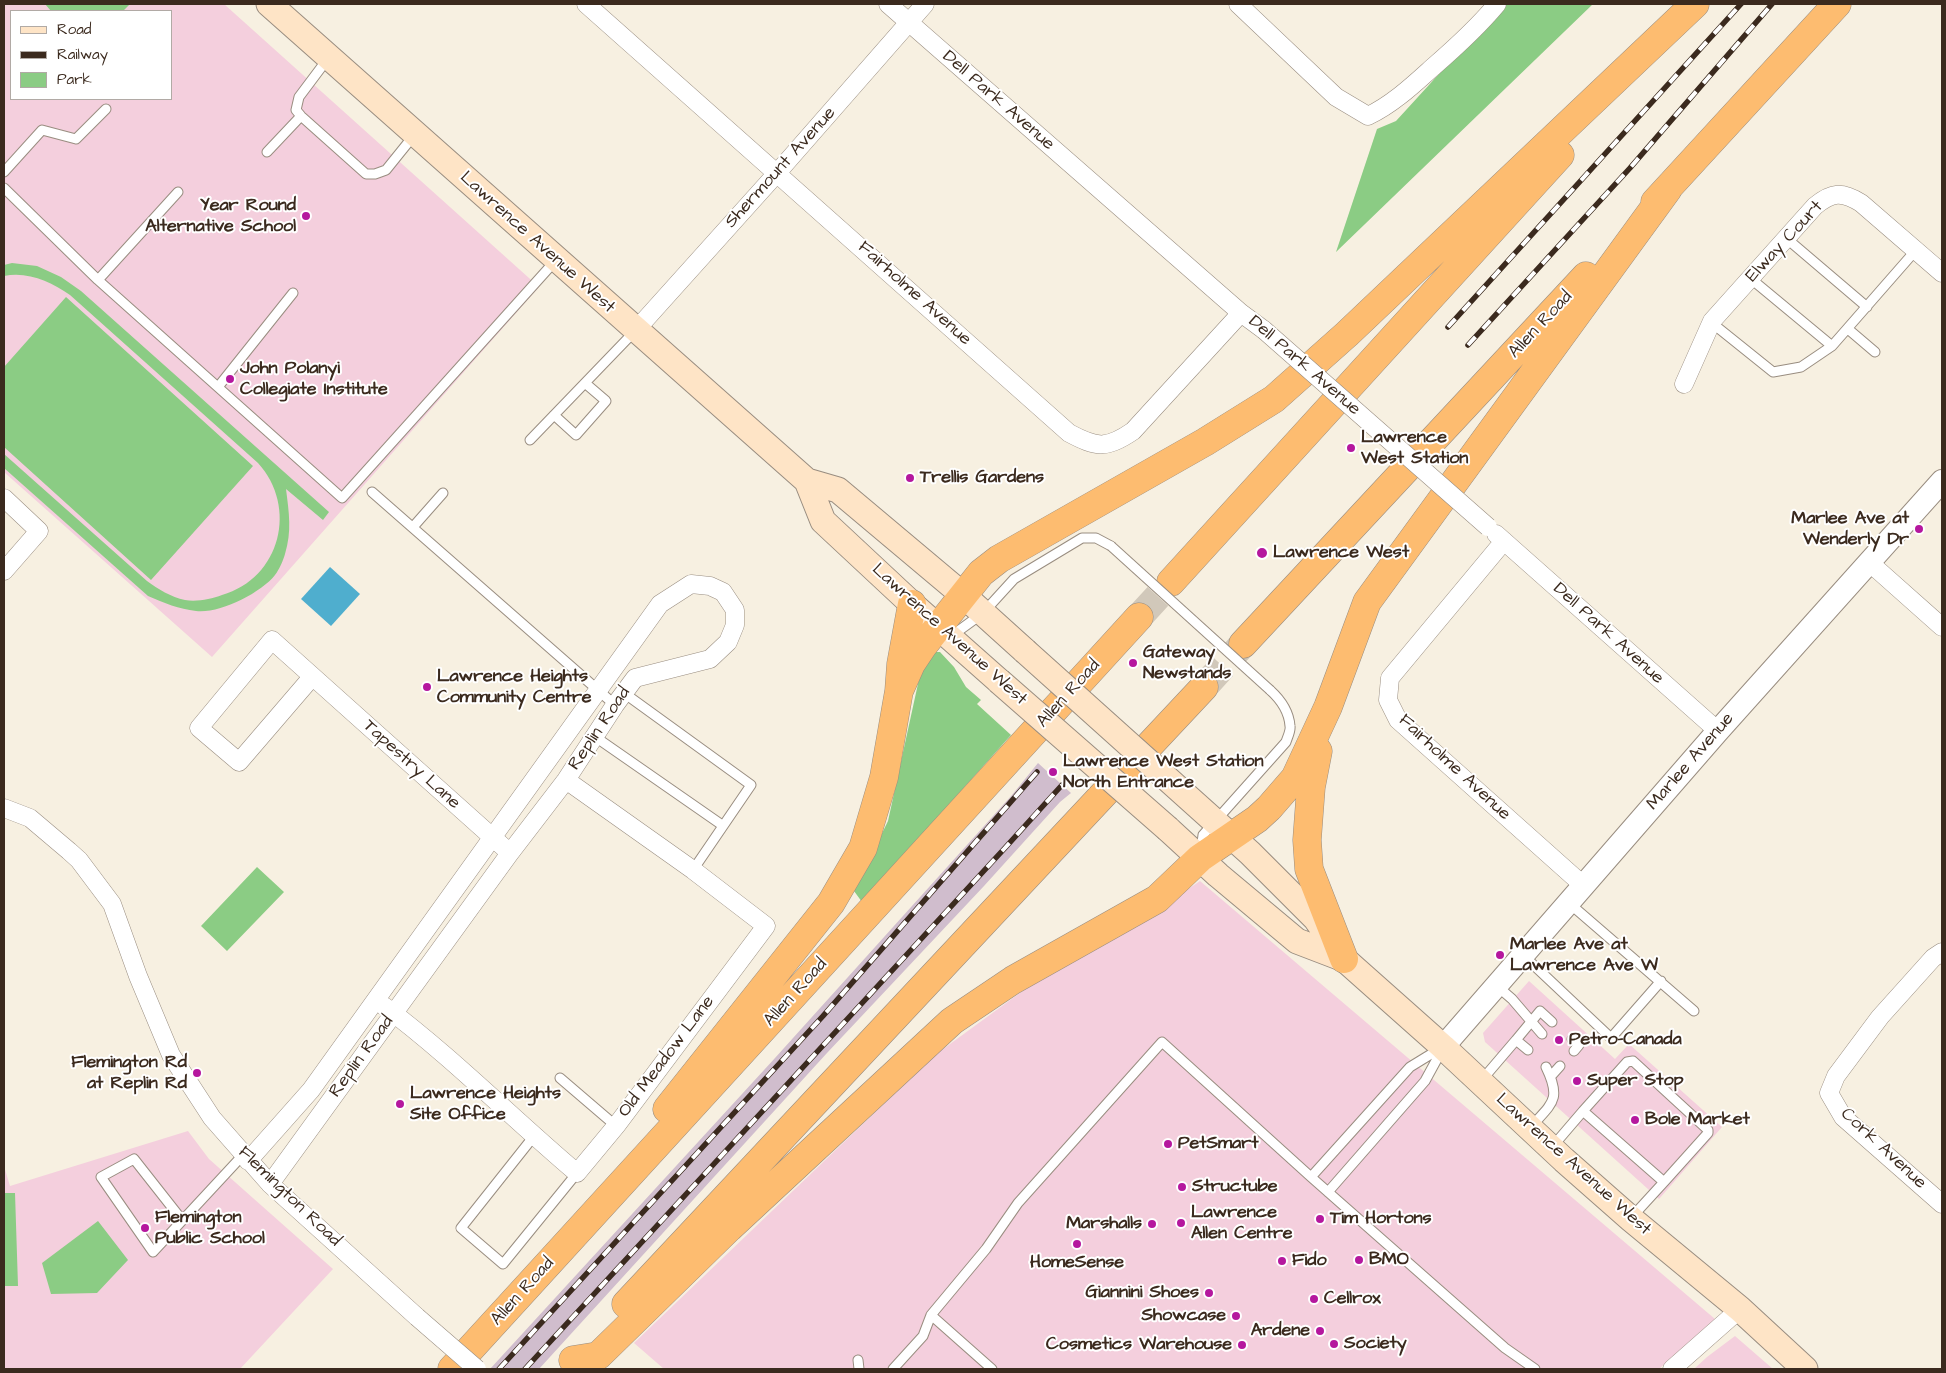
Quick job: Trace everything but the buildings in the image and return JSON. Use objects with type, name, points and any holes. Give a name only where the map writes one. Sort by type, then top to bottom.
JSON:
[{"type":"highway","points":[[1171,582],[1696,4]]},
{"type":"highway","points":[[899,691],[911,664],[944,632],[963,596],[981,573],[999,559],[1205,442],[1274,399],[1347,334],[1696,4]]},
{"type":"highway","name":"Allen Road","points":[[1243,644],[1668,189],[1837,4]]},
{"type":"highway","points":[[569,1365],[598,1356],[736,1221],[952,1021],[1013,980],[1157,899],[1200,858],[1222,829],[1251,823],[1270,808],[1294,778],[1328,708],[1366,602],[1668,189]]},
{"type":"highway","points":[[510,1306],[831,903],[863,848],[884,777],[899,691],[900,664],[908,633],[912,604]]},
{"type":"highway","name":"Allen Road","points":[[452,1369],[1139,617]]},
{"type":"highway","points":[[569,1365],[1204,687]]},
{"type":"highway","points":[[1328,708],[1311,787],[1306,840],[1309,869],[1344,959]]},
{"type":"main road","name":"Lawrence Avenue West","points":[[269,4],[806,481],[823,521],[912,604],[1297,941],[1344,959]]},
{"type":"main road","name":"Lawrence Avenue West","points":[[806,481],[838,490],[983,613],[1222,829],[1316,919],[1344,959],[1631,1219],[1740,1309],[1805,1369]]},
{"type":"street","name":"Fairholme Avenue","points":[[586,4],[1069,433],[1087,443],[1103,445],[1118,442],[1133,431],[1241,313]]},
{"type":"street","name":"Dell Park Avenue","points":[[888,4],[1241,313],[1264,330],[1718,731]]},
{"type":"street","name":"Shermount Avenue","points":[[636,330],[925,4]]},
{"type":"street","points":[[1238,4],[1336,97],[1368,116],[1384,108],[1410,88],[1472,32],[1497,4]]},
{"type":"street","name":"Elway Court","points":[[1684,384],[1712,323],[1786,238],[1824,199],[1835,194],[1849,196],[1861,203],[1942,273]]},
{"type":"street","name":"Marlee Avenue","points":[[1443,1047],[1718,731],[1942,481]]},
{"type":"street","points":[[4,498],[39,531],[4,571]]},
{"type":"street","name":"Fairholme Avenue","points":[[1504,541],[1390,678],[1388,700],[1398,720],[1576,894]]},
{"type":"street","points":[[1870,563],[1942,627]]},
{"type":"street","name":"Replin Road","points":[[246,1158],[311,1090],[660,604],[691,584],[710,586],[723,592],[735,610],[735,625],[728,642],[710,659],[636,678],[619,699],[566,780],[510,853],[446,944],[270,1184]]},
{"type":"street","name":"Tapestry Lane","points":[[312,677],[239,762],[199,728],[272,640],[510,853]]},
{"type":"street","name":"Old Meadow Lane","points":[[566,780],[693,870],[766,926],[616,1126],[577,1173]]},
{"type":"street","name":"Flemington Road","points":[[4,808],[30,818],[69,851],[79,860],[112,904],[138,976],[172,1055],[212,1118],[270,1184],[477,1369]]},
{"type":"street","name":"Cork Avenue","points":[[1942,952],[1933,958],[1880,1017],[1836,1076],[1828,1093],[1843,1116],[1942,1204]]},
{"type":"street","points":[[375,1000],[441,1051],[577,1173]]},
{"type":"street","points":[[1672,1369],[1740,1309]]},
{"type":"lane","points":[[329,57],[299,98],[296,110],[301,116],[366,174],[375,174],[386,170],[415,134]]},
{"type":"lane","points":[[4,172],[42,130],[76,139],[106,109]]},
{"type":"lane","points":[[267,152],[301,116]]},
{"type":"lane","points":[[4,188],[98,280],[342,498],[556,260]]},
{"type":"lane","points":[[98,280],[178,192]]},
{"type":"lane","points":[[1786,238],[1867,307]]},
{"type":"lane","points":[[1712,323],[1774,372],[1801,367],[1832,346],[1916,250]]},
{"type":"lane","points":[[1750,278],[1832,346]]},
{"type":"lane","points":[[218,387],[293,293]]},
{"type":"lane","points":[[1848,329],[1875,352]]},
{"type":"lane","points":[[530,440],[636,330]]},
{"type":"lane","points":[[554,415],[576,435],[606,401],[585,383]]},
{"type":"lane","points":[[372,492],[597,690],[619,699],[751,785],[693,870]]},
{"type":"lane","points":[[413,527],[443,493]]},
{"type":"lane","points":[[944,632],[983,613],[1014,578],[1082,538],[1096,538],[1111,546],[1280,699],[1290,727],[1286,742],[1222,829]]},
{"type":"lane","points":[[594,736],[722,825]]},
{"type":"lane","points":[[1576,894],[1661,981],[1694,1011]]},
{"type":"lane","points":[[1523,955],[1611,1038],[1661,981]]},
{"type":"lane","points":[[1497,986],[1512,999],[1542,1034]]},
{"type":"lane","points":[[1480,1082],[1540,1011],[1552,1022]]},
{"type":"lane","points":[[1572,1039],[1579,1045],[1574,1051]]},
{"type":"lane","points":[[1516,1040],[1528,1050]]},
{"type":"lane","points":[[893,1369],[923,1336],[931,1315],[986,1249],[1018,1203],[1162,1042],[1311,1178],[1505,1348],[1535,1369]]},
{"type":"lane","points":[[1311,1178],[1410,1067],[1443,1047]]},
{"type":"lane","points":[[1328,1192],[1425,1081],[1443,1047]]},
{"type":"lane","points":[[1552,1148],[1627,1062],[1633,1062],[1708,1130],[1708,1133],[1631,1219]]},
{"type":"lane","points":[[1551,1076],[1560,1066]]},
{"type":"lane","points":[[1530,1128],[1552,1104],[1555,1089],[1546,1067]]},
{"type":"lane","points":[[560,1078],[616,1126]]},
{"type":"lane","points":[[1583,1111],[1664,1182]]},
{"type":"lane","points":[[534,1136],[461,1228],[503,1264],[577,1173]]},
{"type":"lane","points":[[182,1220],[134,1159],[101,1177],[153,1252],[182,1220],[246,1158]]},
{"type":"lane","points":[[931,1315],[992,1369]]},
{"type":"shaded area","name":"John Polanyi Collegiate Institute","points":[[4,4],[224,4],[539,287],[212,657],[4,472]]},
{"type":"shaded area","points":[[1038,763],[1071,793],[1060,802],[827,1053],[539,1369],[490,1369],[775,1058],[1012,795]]},
{"type":"shaded area","points":[[1200,881],[1715,1319],[1659,1369],[664,1369],[634,1343],[935,1055],[1028,987],[1156,911]]},
{"type":"shaded area","points":[[1529,981],[1615,1059],[1629,1044],[1722,1127],[1659,1199],[1485,1042],[1483,1033]]},
{"type":"shaded area","name":"Flemington Public School","points":[[188,1131],[209,1159],[333,1269],[240,1369],[4,1369],[4,1166],[10,1186]]},
{"type":"shaded area","points":[[1735,1336],[1773,1369],[1694,1369],[1707,1357]]},
{"type":"green space","points":[[45,4],[130,4],[124,10],[50,10]]},
{"type":"green space","points":[[1503,4],[1593,4],[1336,252],[1377,129],[1396,121]]},
{"type":"green space","points":[[12,263],[37,266],[61,277],[81,291],[329,512],[323,520],[286,489],[289,514],[287,546],[281,565],[269,582],[239,601],[205,611],[178,607],[148,596],[4,468],[4,454],[147,581],[180,599],[194,601],[209,599],[242,586],[258,573],[270,557],[277,539],[280,520],[278,500],[270,481],[258,463],[70,295],[55,286],[30,276],[4,276],[4,265]]},
{"type":"green space","points":[[66,297],[253,466],[151,580],[4,447],[4,367]]},
{"type":"green space","points":[[934,652],[940,652],[954,667],[966,687],[981,700],[977,704],[1011,735],[862,902],[854,891],[888,821],[921,670]]},
{"type":"green space","points":[[257,867],[284,892],[227,951],[201,926]]},
{"type":"green space","points":[[4,1193],[15,1193],[18,1286],[4,1286]]},
{"type":"green space","points":[[98,1221],[128,1260],[97,1293],[51,1294],[42,1263]]},
{"type":"water","points":[[330,567],[360,594],[331,626],[301,599]]},
{"type":"tunnel","points":[[1139,617],[1171,582]]},
{"type":"tunnel","points":[[1204,687],[1243,644]]},
{"type":"railway","points":[[1448,327],[1741,4]]},
{"type":"railway","points":[[1468,345],[1630,168],[1772,4]]},
{"type":"railway","points":[[499,1369],[823,1016],[1037,772]]},
{"type":"railway","points":[[525,1369],[1062,785]]},
{"type":"place","name":"Year Round Alternative School","points":[[306,216]]},
{"type":"place","name":"John Polanyi Collegiate Institute","points":[[230,379]]},
{"type":"place","name":"Lawrence West Station","points":[[1351,448]]},
{"type":"place","name":"Trellis Gardens","points":[[910,478]]},
{"type":"place","name":"Marlee Ave at Wenderly Dr","points":[[1919,529]]},
{"type":"place","name":"Lawrence West","points":[[1262,553]]},
{"type":"place","name":"Gateway Newstands","points":[[1133,663]]},
{"type":"place","name":"Lawrence Heights Community Centre","points":[[427,687]]},
{"type":"place","name":"Lawrence West Station North Entrance","points":[[1053,772]]},
{"type":"place","name":"Marlee Ave at Lawrence Ave W","points":[[1500,955]]},
{"type":"place","name":"Petro-Canada","points":[[1559,1040]]},
{"type":"place","name":"Flemington Rd at Replin Rd","points":[[197,1073]]},
{"type":"place","name":"Super Stop","points":[[1577,1081]]},
{"type":"place","name":"Lawrence Heights Site Office","points":[[400,1104]]},
{"type":"place","name":"Bole Market","points":[[1635,1120]]},
{"type":"place","name":"PetSmart","points":[[1168,1144]]},
{"type":"place","name":"Structube","points":[[1182,1187]]},
{"type":"place","name":"Tim Hortons","points":[[1320,1219]]},
{"type":"place","name":"Lawrence Allen Centre","points":[[1181,1223]]},
{"type":"place","name":"Marshalls","points":[[1152,1224]]},
{"type":"place","name":"Flemington Public School","points":[[145,1228]]},
{"type":"place","name":"HomeSense","points":[[1077,1244]]},
{"type":"place","name":"BMO","points":[[1359,1260]]},
{"type":"place","name":"Fido","points":[[1282,1261]]},
{"type":"place","name":"Giannini Shoes","points":[[1209,1293]]},
{"type":"place","name":"Cellrox","points":[[1314,1299]]},
{"type":"place","name":"Showcase","points":[[1236,1316]]},
{"type":"place","name":"Ardene","points":[[1320,1331]]},
{"type":"place","name":"Society","points":[[1334,1344]]},
{"type":"place","name":"Cosmetics Warehouse","points":[[1242,1345]]}]
